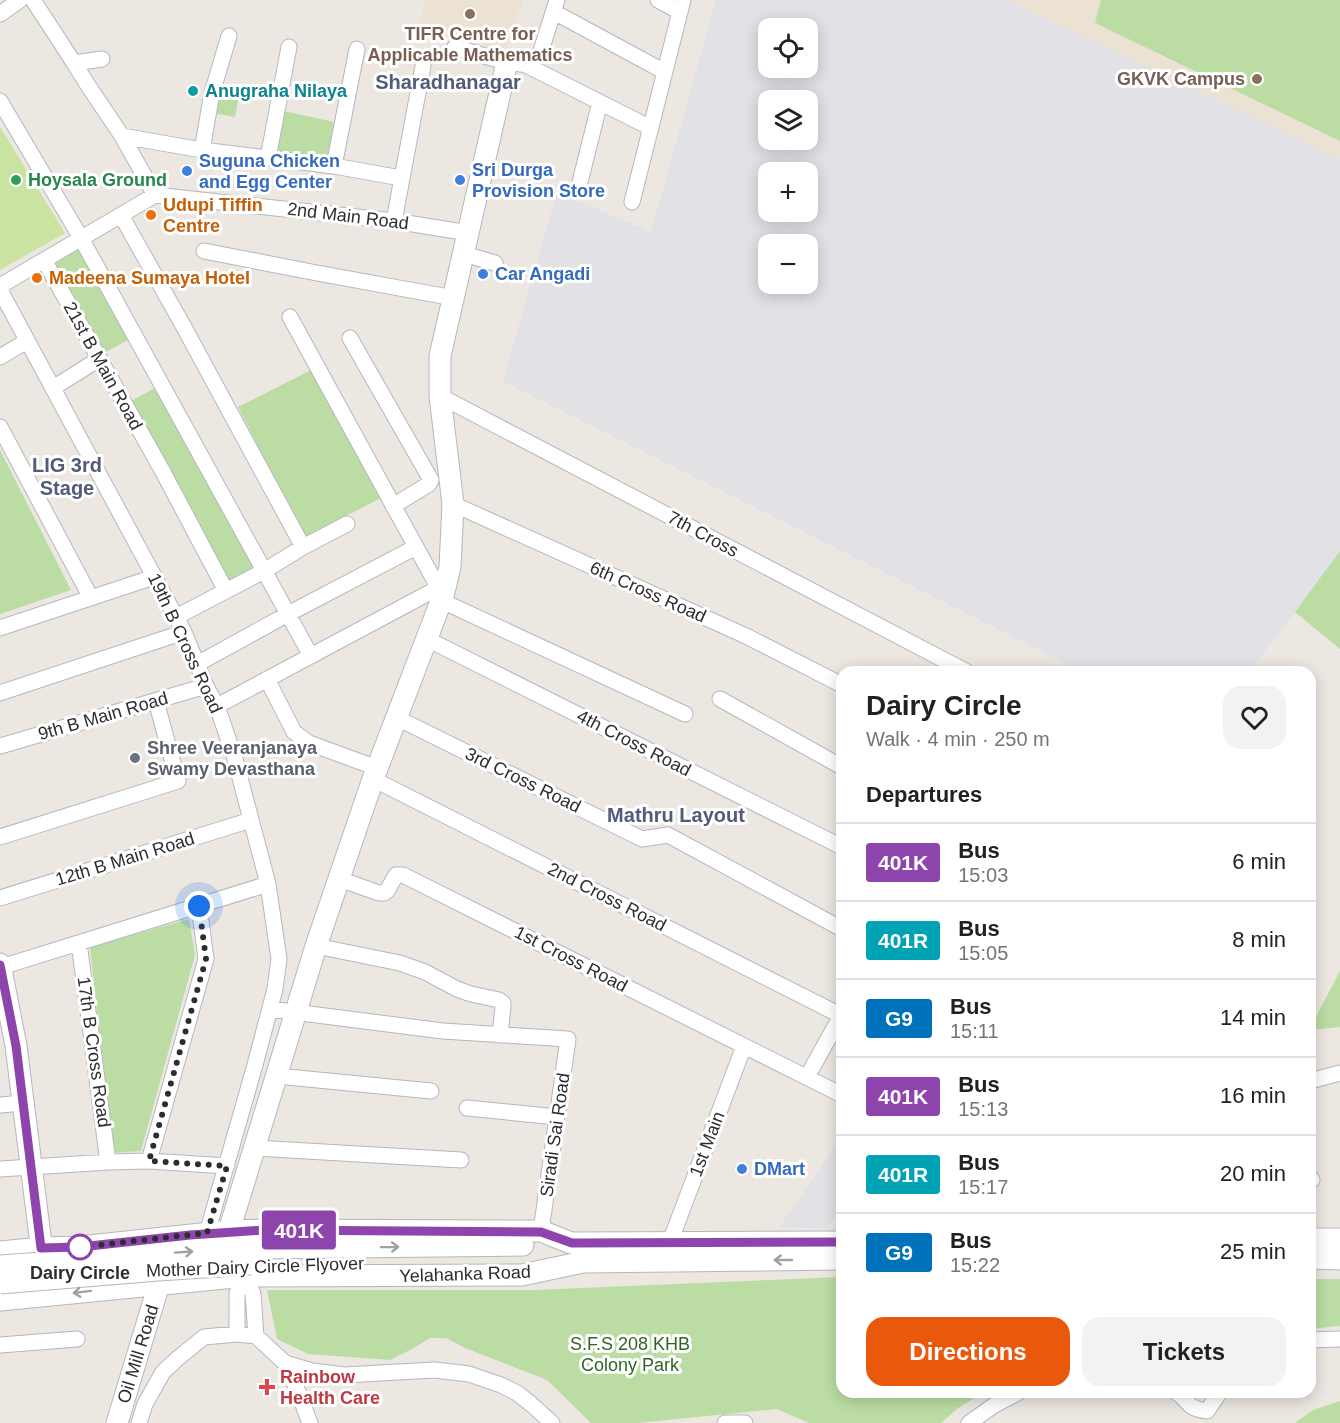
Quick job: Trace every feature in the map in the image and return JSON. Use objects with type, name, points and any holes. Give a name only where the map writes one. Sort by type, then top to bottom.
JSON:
[{"type":"main road","points":[[0,1300],[159,1284],[248,1263],[229,1231],[316,946],[375,773],[448,578],[453,504],[440,396],[440,356],[467,244],[516,63]]},
{"type":"main road","points":[[0,966],[16,1046],[48,1296]]},
{"type":"main road","points":[[0,1252],[80,1247],[229,1231],[265,1230],[541,1232],[572,1243],[836,1242]]},
{"type":"main road","name":"Oil Mill Road","points":[[117,1423],[159,1284],[157,1238]]},
{"type":"main road","points":[[1316,1239],[1340,1239]]},
{"type":"main road","name":"Mother Dairy Circle Flyover","points":[[0,1283],[248,1263],[572,1243]]},
{"type":"main road","points":[[1316,1258],[1340,1259]]},
{"type":"main road","name":"Mother Dairy Circle Flyover","points":[[0,1266],[836,1259]]},
{"type":"street","points":[[0,14],[20,0]]},
{"type":"street","points":[[0,288],[155,195],[122,136],[33,0]]},
{"type":"street","points":[[633,202],[681,6],[658,0]]},
{"type":"street","points":[[516,63],[534,60],[540,54],[556,6],[665,72]]},
{"type":"street","points":[[202,150],[213,93],[229,36]]},
{"type":"street","points":[[268,158],[289,47]]},
{"type":"street","points":[[455,47],[516,63],[651,128]]},
{"type":"street","points":[[334,166],[357,49]]},
{"type":"street","points":[[74,63],[102,59]]},
{"type":"street","points":[[394,221],[423,66]]},
{"type":"street","points":[[0,101],[81,238],[311,656]]},
{"type":"street","points":[[580,182],[600,102]]},
{"type":"street","points":[[122,136],[202,150],[334,166],[401,178]]},
{"type":"street","name":"2nd Main Road","points":[[155,195],[394,221],[467,244],[495,263]]},
{"type":"street","points":[[121,215],[273,488],[303,547]]},
{"type":"street","points":[[204,251],[454,298]]},
{"type":"street","name":"21st B Main Road","points":[[44,260],[163,472],[226,591]]},
{"type":"street","name":"19th B Cross Road","points":[[0,288],[184,632],[206,686],[217,706],[235,759],[268,884],[279,959],[275,989],[207,1233]]},
{"type":"street","points":[[290,317],[441,595],[685,714]]},
{"type":"street","points":[[350,338],[431,480],[429,484],[393,506]]},
{"type":"street","points":[[0,357],[27,341]]},
{"type":"street","points":[[53,388],[99,359]]},
{"type":"street","name":"7th Cross","points":[[440,396],[956,666]]},
{"type":"street","points":[[0,427],[91,598]]},
{"type":"street","name":"6th Cross Road","points":[[453,504],[746,636],[836,682]]},
{"type":"street","points":[[176,617],[348,524]]},
{"type":"street","points":[[197,664],[416,547]]},
{"type":"street","points":[[0,628],[154,577]]},
{"type":"street","points":[[217,706],[311,656],[441,595]]},
{"type":"street","points":[[0,693],[184,632]]},
{"type":"street","name":"4th Cross Road","points":[[427,639],[836,844]]},
{"type":"street","name":"2nd Cross Road","points":[[267,679],[294,732],[309,743],[375,773],[836,1012]]},
{"type":"street","name":"9th B Main Road","points":[[0,746],[206,686]]},
{"type":"street","points":[[720,699],[836,764]]},
{"type":"street","points":[[0,837],[178,781],[156,701]]},
{"type":"street","name":"3rd Cross Road","points":[[397,717],[642,838],[668,835],[836,926]]},
{"type":"street","name":"12th B Main Road","points":[[0,898],[251,820]]},
{"type":"street","name":"1st Cross Road","points":[[339,879],[384,893],[396,876],[403,875],[836,1092]]},
{"type":"street","points":[[0,966],[268,884]]},
{"type":"street","points":[[149,1161],[206,959],[199,906]]},
{"type":"street","name":"17th B Cross Road","points":[[79,943],[108,1162]]},
{"type":"street","points":[[270,1009],[409,1028],[500,1035],[503,1004],[499,1000],[471,994],[400,963],[316,946]]},
{"type":"street","points":[[807,1077],[836,1024]]},
{"type":"street","name":"Siradi Sai Road","points":[[500,1035],[568,1039],[541,1232]]},
{"type":"street","name":"1st Main","points":[[670,1242],[744,1046]]},
{"type":"street","points":[[1316,1079],[1340,1073]]},
{"type":"street","points":[[277,1076],[431,1091]]},
{"type":"street","points":[[0,1106],[23,1103]]},
{"type":"street","points":[[467,1108],[557,1117]]},
{"type":"street","points":[[255,1148],[460,1160]]},
{"type":"street","points":[[0,1169],[149,1161],[227,1166]]},
{"type":"street","points":[[237,1334],[237,1293],[248,1263]]},
{"type":"street","points":[[248,1263],[256,1336]]},
{"type":"street","points":[[139,1423],[145,1404],[162,1372],[204,1337],[237,1334],[256,1336],[285,1363],[310,1423]]},
{"type":"street","points":[[0,1345],[77,1339]]},
{"type":"street","points":[[1316,1340],[1340,1339]]},
{"type":"street","points":[[285,1363],[312,1371],[344,1375],[435,1370],[469,1374],[501,1385],[517,1394],[552,1423]]},
{"type":"street","points":[[969,1423],[1008,1398]]},
{"type":"street","points":[[1182,1398],[1195,1409],[1207,1411],[1216,1398]]},
{"type":"street","points":[[725,1423],[745,1423]]},
{"type":"shaded area","name":"TIFR Centre for Applicable Mathematics","points":[[426,0],[523,0],[505,54],[418,28]]},
{"type":"shaded area","points":[[716,0],[1007,0],[1340,159],[1340,551],[1254,666],[1071,666],[503,381],[557,192],[651,232]]},
{"type":"shaded area","name":"GKVK Campus","points":[[1007,0],[1340,0],[1340,159]]},
{"type":"shaded area","points":[[836,1146],[836,1216],[826,1229],[779,1227]]},
{"type":"green space","name":"GKVK Campus","points":[[1101,0],[1340,0],[1340,141],[1095,23]]},
{"type":"green space","points":[[218,83],[240,89],[235,117],[213,113]]},
{"type":"green space","points":[[284,111],[334,122],[327,160],[275,154]]},
{"type":"green space","name":"Hoysala Ground","points":[[0,127],[65,233],[0,270]]},
{"type":"green space","points":[[79,249],[130,339],[102,354],[51,265]]},
{"type":"green space","points":[[313,369],[381,498],[305,537],[238,407]]},
{"type":"green space","points":[[157,387],[256,565],[226,583],[129,402]]},
{"type":"green space","points":[[0,450],[71,590],[0,614]]},
{"type":"green space","points":[[1340,551],[1340,649],[1295,612]]},
{"type":"green space","points":[[189,919],[195,955],[141,1151],[112,1153],[90,947]]},
{"type":"green space","points":[[1340,971],[1340,1027],[1316,1029],[1316,1017]]},
{"type":"green space","name":"S.F.S 208 KHB Colony Park","points":[[836,1277],[836,1398],[974,1398],[941,1423],[809,1423],[777,1409],[637,1423],[591,1423],[547,1380],[465,1348],[446,1338],[430,1338],[390,1360],[308,1354],[277,1339],[267,1290],[535,1290]]},
{"type":"green space","points":[[1316,1279],[1340,1279],[1340,1326],[1316,1328]]},
{"type":"green space","points":[[1340,1401],[1340,1423],[1295,1423],[1313,1410]]},
{"type":"bus line","name":"401K","points":[[0,965],[16,1046],[41,1248],[80,1247],[229,1231],[265,1230],[541,1232],[572,1243],[836,1242]]},
{"type":"place","name":"TIFR Centre for Applicable Mathematics","points":[[470,14]]},
{"type":"place","name":"GKVK Campus","points":[[1257,79]]},
{"type":"place","name":"Anugraha Nilaya","points":[[193,91]]},
{"type":"place","name":"Suguna Chicken and Egg Center","points":[[187,171]]},
{"type":"place","name":"Hoysala Ground","points":[[16,180]]},
{"type":"place","name":"Sri Durga Provision Store","points":[[460,180]]},
{"type":"place","name":"Udupi Tiffin Centre","points":[[151,215]]},
{"type":"place","name":"Car Angadi","points":[[483,274]]},
{"type":"place","name":"Madeena Sumaya Hotel","points":[[37,278]]},
{"type":"place","name":"Shree Veeranjanaya Swamy Devasthana","points":[[135,758]]},
{"type":"place","name":"DMart","points":[[742,1169]]},
{"type":"place","name":"Dairy Circle","points":[[80,1247]]},
{"type":"place","name":"Rainbow Health Care","points":[[267,1387]]},
{"type":"district","name":"Sharadhanagar","points":[[448,82]]},
{"type":"district","name":"LIG 3rd Stage","points":[[67,476]]},
{"type":"district","name":"Mathru Layout","points":[[676,815]]},
{"type":"route","points":[[80,1247],[207,1233],[227,1166],[149,1161],[206,959],[199,906]]}]
